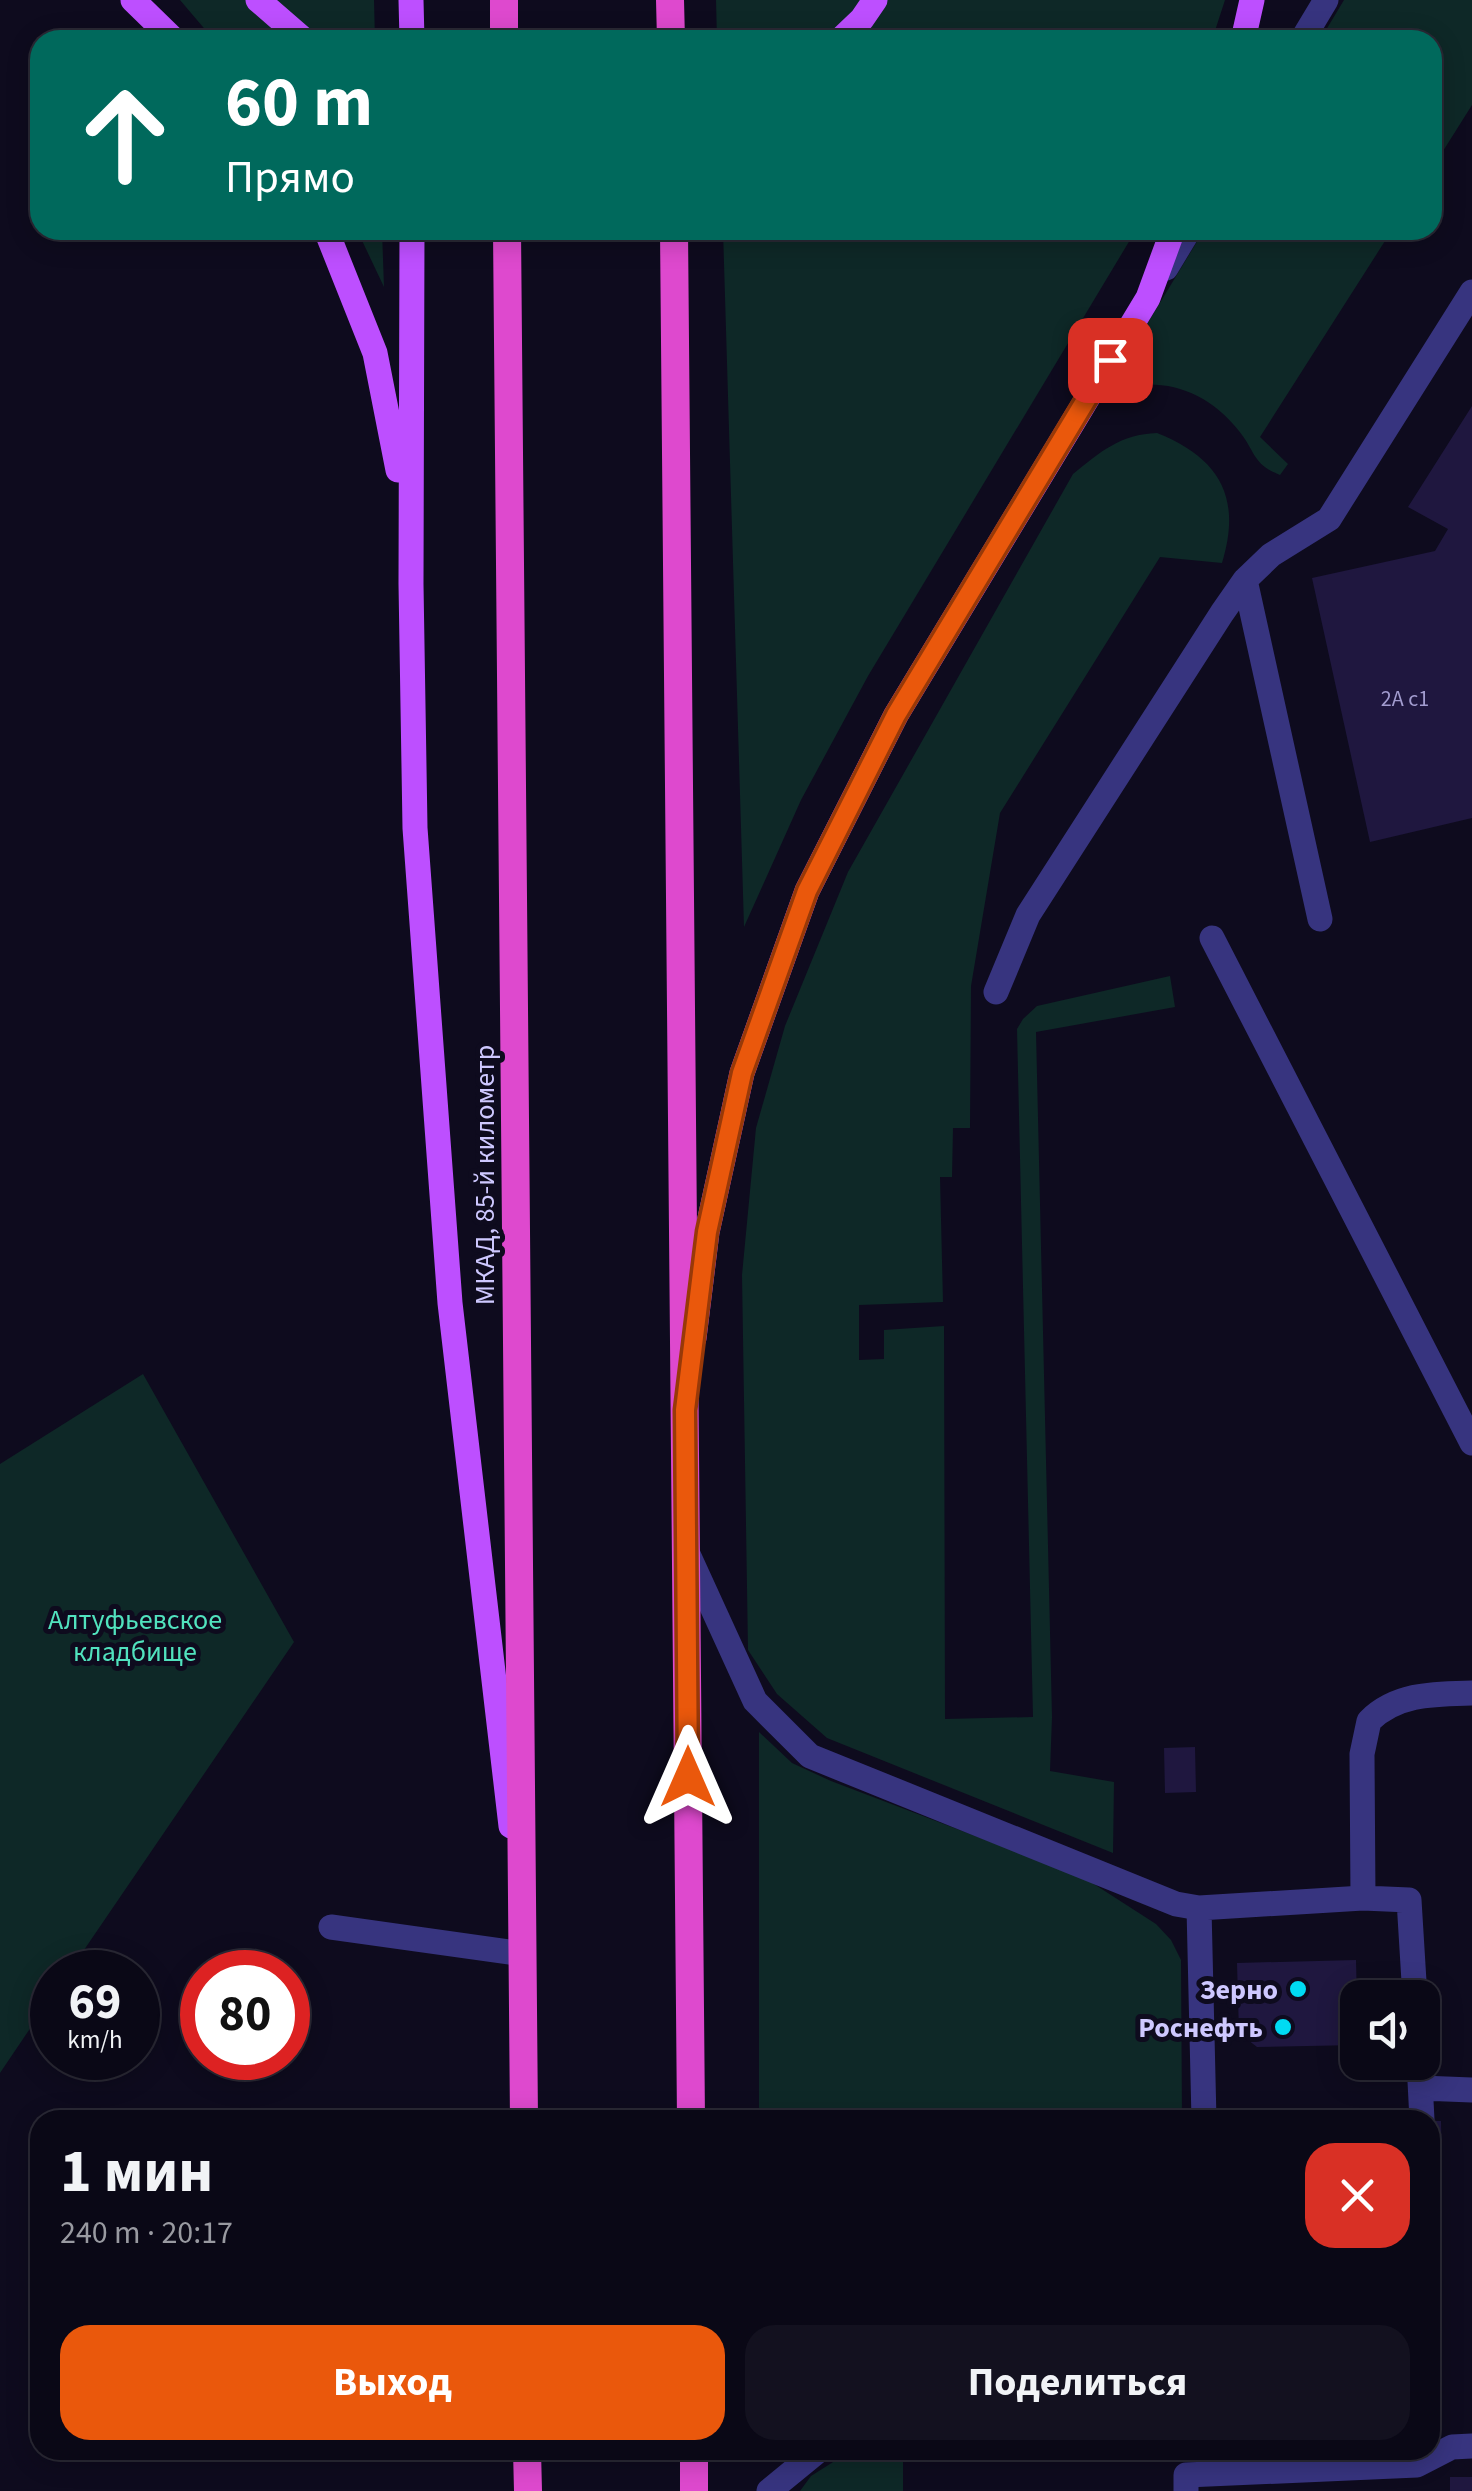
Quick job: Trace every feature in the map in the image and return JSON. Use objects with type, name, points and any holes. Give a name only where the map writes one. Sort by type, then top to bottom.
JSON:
[{"type":"highway","points":[[504,0],[504,30]]},
{"type":"highway","points":[[670,0],[671,30]]},
{"type":"highway","name":"МКАД, 85-й километр","points":[[507,240],[524,2110]]},
{"type":"highway","points":[[674,240],[691,2110]]},
{"type":"highway","points":[[528,2460],[528,2491]]},
{"type":"highway","points":[[694,2460],[694,2491]]},
{"type":"main road","points":[[134,0],[164,30]]},
{"type":"main road","points":[[258,0],[292,30]]},
{"type":"main road","points":[[411,0],[412,30]]},
{"type":"main road","points":[[850,30],[875,0]]},
{"type":"main road","points":[[1245,30],[1252,0]]},
{"type":"main road","points":[[330,240],[375,353],[394,437],[411,584]]},
{"type":"main road","points":[[412,240],[415,828],[450,1302],[522,1925]]},
{"type":"main road","points":[[685,1410],[707,1232],[742,1073],[807,891],[896,715],[1148,298],[1169,240]]},
{"type":"street","points":[[1308,30],[1326,0]]},
{"type":"street","points":[[1148,298],[1182,240]]},
{"type":"street","points":[[996,992],[1028,915],[1246,580],[1271,555],[1328,519],[1472,292]]},
{"type":"street","points":[[1246,580],[1320,919]]},
{"type":"street","points":[[1212,938],[1472,1443]]},
{"type":"street","points":[[686,1549],[755,1701],[810,1756],[1176,1904],[1199,1908],[1364,1898],[1409,1900],[1414,1980]]},
{"type":"street","points":[[1364,1898],[1362,1754],[1369,1722],[1394,1702],[1427,1694],[1472,1693]]},
{"type":"street","points":[[1199,1908],[1204,2110]]},
{"type":"street","points":[[331,1927],[523,1954]]},
{"type":"street","points":[[1420,2080],[1422,2110]]},
{"type":"street","points":[[1437,2080],[1472,2090]]},
{"type":"street","points":[[1440,2453],[1452,2447],[1472,2446]]},
{"type":"street","points":[[769,2491],[808,2460]]},
{"type":"street","points":[[1186,2491],[1186,2476],[1417,2465],[1427,2460]]},
{"type":"green space","points":[[180,0],[374,0],[375,30],[206,30]]},
{"type":"green space","points":[[716,0],[1225,0],[1215,30],[717,30]]},
{"type":"green space","points":[[1344,0],[1472,0],[1472,105],[1442,153],[1442,30],[1326,30]]},
{"type":"green space","points":[[362,240],[382,240],[384,287]]},
{"type":"green space","points":[[723,240],[1130,240],[868,676],[801,800],[744,927]]},
{"type":"green space","points":[[1198,240],[1386,240],[1260,437],[1288,464],[1280,475],[1259,462],[1225,416],[1195,395],[1161,385],[1106,392]]},
{"type":"green space","points":[[1157,433],[1197,455],[1221,483],[1229,519],[1222,563],[1160,557],[1000,813],[971,986],[970,1128],[953,1128],[952,1177],[940,1177],[943,1302],[859,1305],[859,1360],[884,1359],[884,1330],[944,1326],[945,1719],[1033,1717],[1017,1029],[1037,1006],[1170,976],[1175,1007],[1036,1032],[1052,1717],[1050,1771],[1114,1782],[1113,1853],[827,1738],[777,1694],[748,1650],[742,1275],[756,1128],[785,1026],[848,872],[1073,474],[1122,441]]},
{"type":"green space","name":"Алтуфьевское кладбище","points":[[143,1374],[294,1642],[84,1950],[30,1950],[30,2029],[0,2073],[0,1464]]},
{"type":"green space","points":[[759,1732],[792,1763],[831,1781],[1083,1877],[1156,1924],[1171,1940],[1181,1960],[1182,2110],[759,2110]]},
{"type":"green space","points":[[836,2460],[903,2460],[903,2491],[800,2491],[811,2476]]},
{"type":"building","points":[[1472,406],[1472,818],[1370,842],[1312,578],[1435,551],[1448,529],[1408,507]]},
{"type":"building","points":[[1195,1747],[1196,1792],[1165,1793],[1164,1748]]},
{"type":"building","points":[[1356,1960],[1356,1980],[1340,1980],[1340,2045],[1257,2047],[1239,2033],[1237,1963]]},
{"type":"building","points":[[1440,2121],[1441,2121],[1440,2173]]},
{"type":"building","points":[[1450,2477],[1472,2477],[1472,2491],[1450,2491]]},
{"type":"place","name":"Зерно","points":[[1298,1989]]},
{"type":"place","name":"Роснефть","points":[[1283,2027]]},
{"type":"route","points":[[688,1777],[685,1410],[707,1232],[742,1073],[807,891],[896,715],[1110,360]]}]
